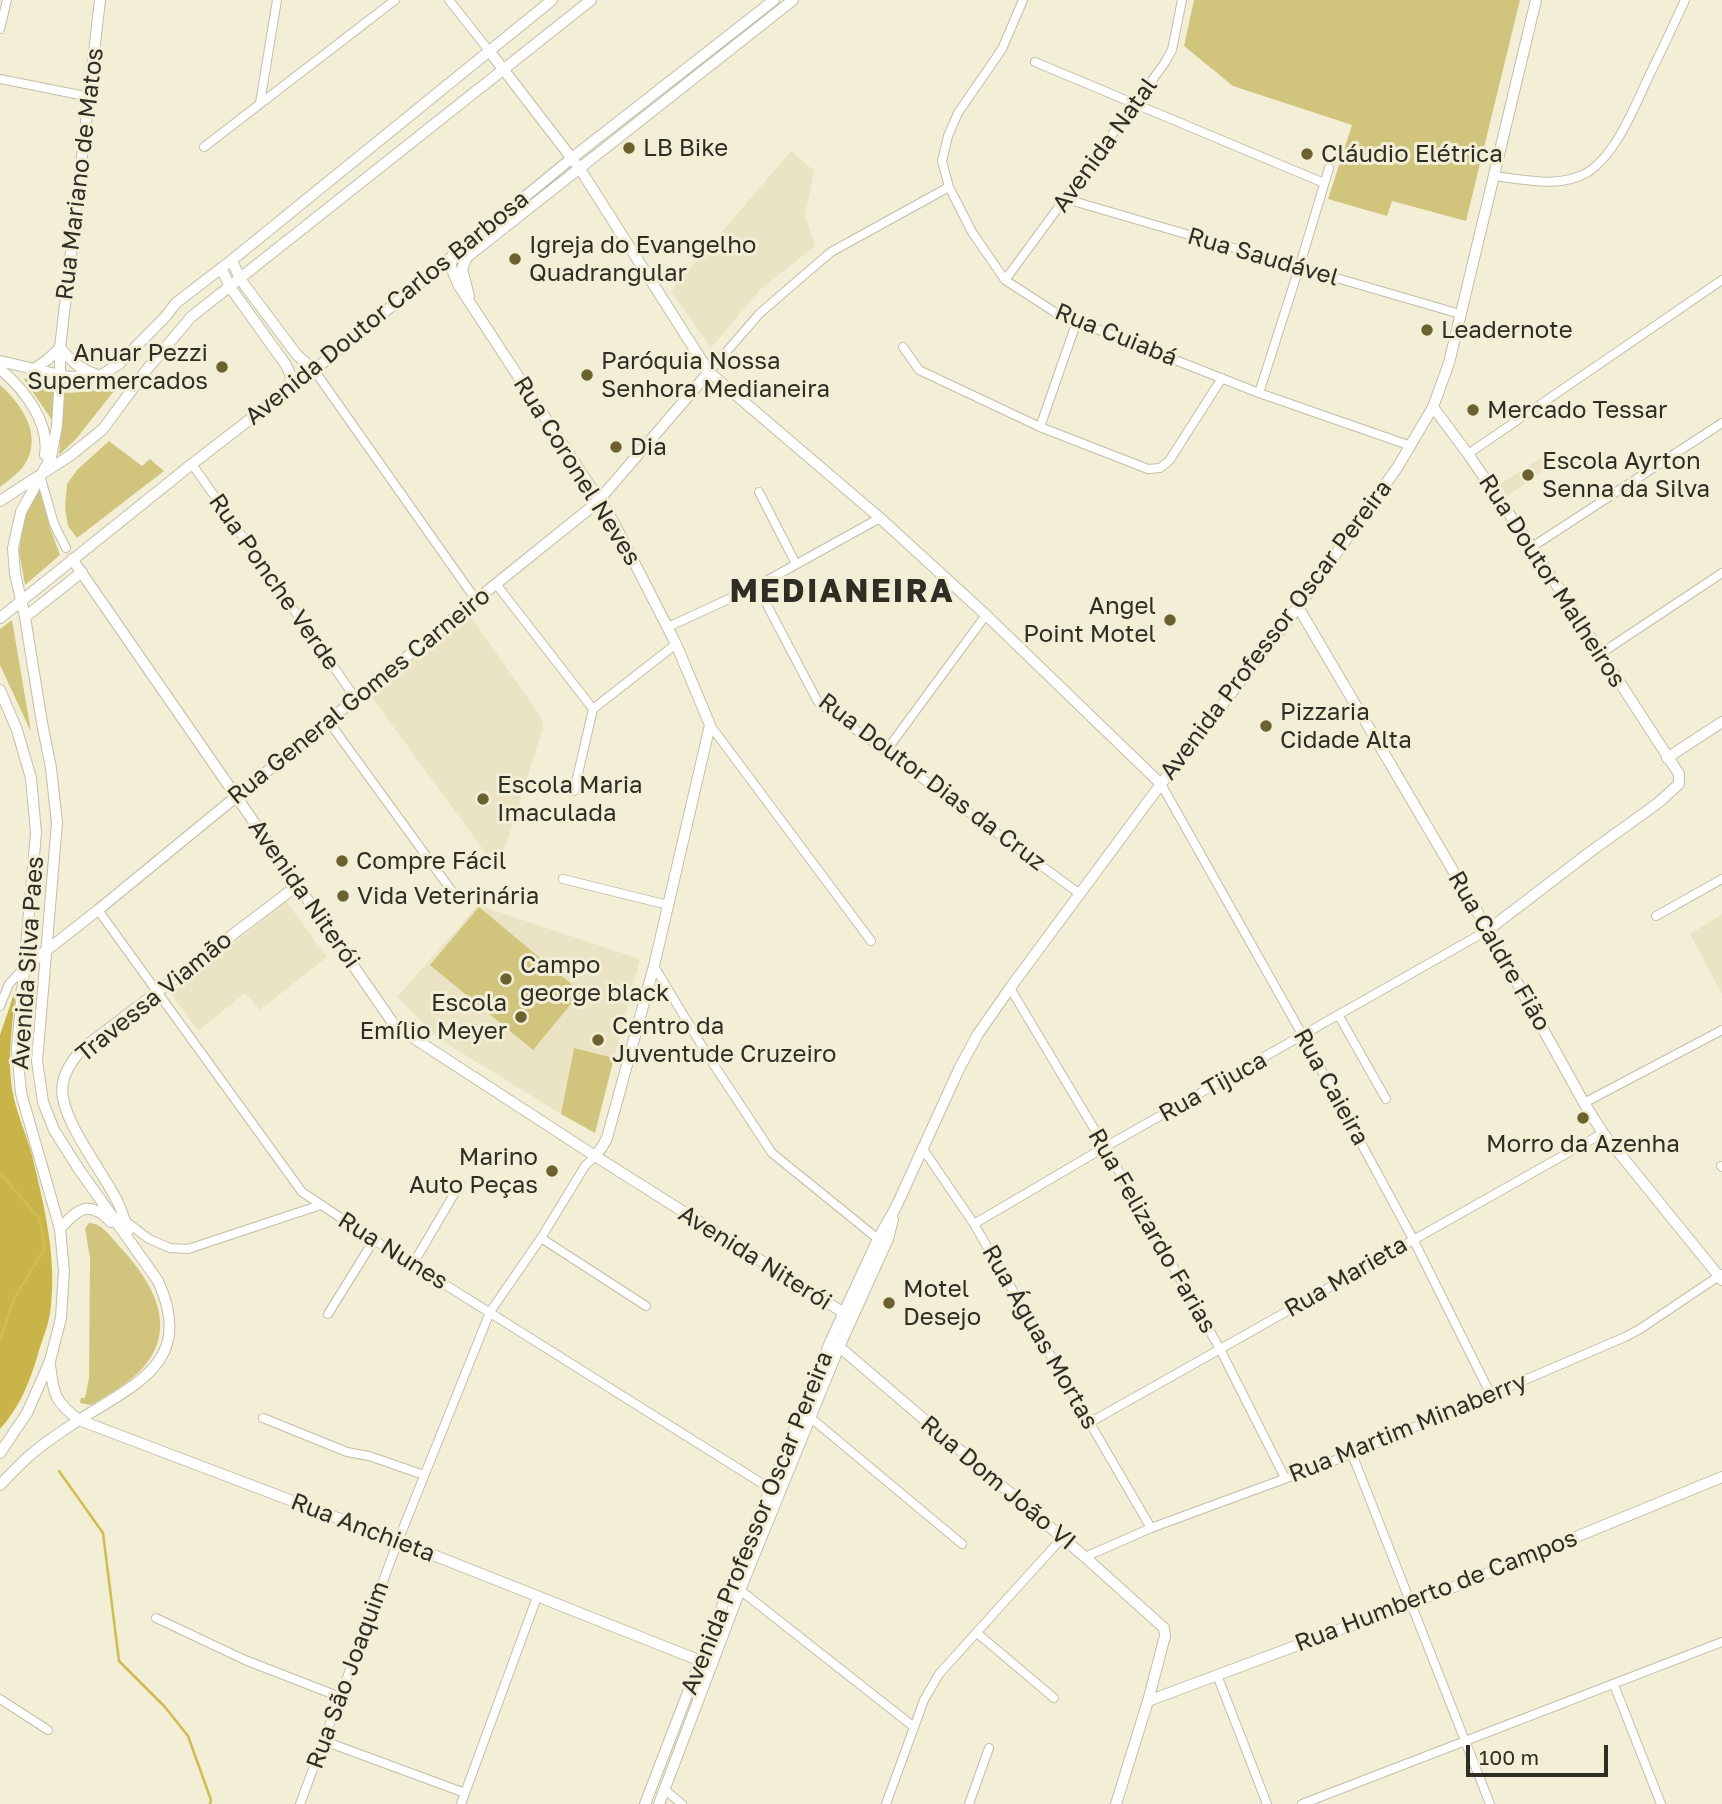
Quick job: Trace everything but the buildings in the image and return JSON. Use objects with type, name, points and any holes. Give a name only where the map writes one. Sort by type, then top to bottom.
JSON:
[{"type":"street","points":[[0,29],[7,0]]},
{"type":"street","name":"Rua Mariano de Matos","points":[[40,475],[51,457],[57,426],[60,348],[100,0]]},
{"type":"street","points":[[260,103],[277,0]]},
{"type":"street","points":[[204,147],[394,0]]},
{"type":"street","points":[[449,0],[580,169],[709,372],[880,518],[986,615],[1161,784]]},
{"type":"street","points":[[0,361],[60,376],[101,375],[119,364],[176,303],[552,0]]},
{"type":"street","points":[[0,502],[71,455],[103,429],[148,368],[191,317],[591,0]]},
{"type":"street","name":"Avenida Doutor Carlos Barbosa","points":[[0,618],[314,370],[572,158],[774,0]]},
{"type":"street","name":"Avenida Doutor Carlos Barbosa","points":[[470,302],[462,269],[467,257],[793,0]]},
{"type":"street","name":"Rua Cuiabá","points":[[1023,0],[1002,49],[958,113],[948,136],[942,161],[949,187],[972,232],[1005,280],[1056,313],[1259,393],[1410,446]]},
{"type":"street","name":"Avenida Natal","points":[[1005,280],[1164,64],[1172,50],[1182,0]]},
{"type":"street","name":"Avenida Professor Oscar Pereira","points":[[848,1316],[878,1239],[896,1207],[960,1067],[978,1034],[1161,784],[1298,607],[1397,468],[1433,407],[1449,363],[1536,0]]},
{"type":"street","points":[[1493,176],[1550,182],[1587,172],[1597,163],[1614,145],[1626,124],[1685,0]]},
{"type":"street","points":[[1035,62],[1324,183]]},
{"type":"street","points":[[0,79],[90,97]]},
{"type":"street","points":[[1259,393],[1329,167]]},
{"type":"street","points":[[709,372],[760,313],[831,252],[949,187]]},
{"type":"street","name":"Rua Saudável","points":[[1066,199],[1460,314]]},
{"type":"street","name":"Rua Coronel Neves","points":[[452,256],[451,267],[459,286],[613,521],[668,627],[710,725]]},
{"type":"street","points":[[232,260],[240,279],[297,355],[314,370],[475,600]]},
{"type":"street","points":[[221,268],[230,287],[286,365],[290,376],[289,389]]},
{"type":"street","points":[[1468,454],[1722,280]]},
{"type":"street","points":[[1040,426],[1077,321]]},
{"type":"street","points":[[904,347],[919,370],[1040,426],[1148,469],[1160,468],[1169,461],[1222,378]]},
{"type":"street","points":[[34,369],[60,348],[82,370],[101,375]]},
{"type":"street","points":[[0,369],[22,391],[40,419],[46,444],[40,475],[54,524],[66,548]]},
{"type":"street","name":"Rua General Gomes Carneiro","points":[[0,1006],[9,984],[47,948],[99,910],[599,500],[709,372]]},
{"type":"street","name":"Rua Doutor Malheiros","points":[[1433,407],[1532,547],[1679,774],[1679,784],[1649,809],[1488,930]]},
{"type":"street","points":[[1532,547],[1722,423]]},
{"type":"street","name":"Rua Ponche Verde","points":[[192,464],[356,699]]},
{"type":"street","name":"Avenida Silva Paes","points":[[40,475],[20,512],[13,548],[15,575],[25,617],[51,768],[57,823],[37,1061],[43,1102],[54,1130],[134,1247]]},
{"type":"street","points":[[759,492],[796,564]]},
{"type":"street","points":[[668,627],[757,586],[880,518]]},
{"type":"street","name":"Avenida Niterói","points":[[72,559],[395,1026],[848,1316]]},
{"type":"street","points":[[25,617],[82,572]]},
{"type":"street","points":[[1600,654],[1722,573]]},
{"type":"street","points":[[496,584],[593,709]]},
{"type":"street","name":"Rua Doutor Dias da Cruz","points":[[757,586],[818,702],[1080,894]]},
{"type":"street","name":"Rua Caldre Fião","points":[[1298,607],[1488,930],[1584,1103],[1603,1133],[1721,1276]]},
{"type":"street","points":[[886,751],[986,615]]},
{"type":"street","points":[[574,791],[593,709],[676,644]]},
{"type":"street","name":"Avenida Silva Paes","points":[[0,690],[17,730],[31,778],[36,833],[17,1049],[22,1093],[60,1229],[64,1271],[61,1318],[50,1361]]},
{"type":"street","points":[[329,722],[459,901]]},
{"type":"street","points":[[1667,758],[1722,722]]},
{"type":"street","points":[[490,1311],[541,1238],[585,1166],[603,1147],[607,1138],[654,967],[710,725]]},
{"type":"street","points":[[710,725],[871,941]]},
{"type":"street","name":"Rua Caieira","points":[[1161,784],[1303,1036],[1413,1239],[1491,1395]]},
{"type":"street","points":[[563,879],[668,905]]},
{"type":"street","points":[[1656,916],[1722,879]]},
{"type":"street","name":"Travessa Viamão","points":[[134,1247],[117,1199],[70,1120],[62,1098],[67,1069],[82,1049],[298,885]]},
{"type":"street","name":"Rua Nunes","points":[[99,910],[302,1192],[775,1492]]},
{"type":"street","name":"Rua Tijuca","points":[[974,1224],[1488,930]]},
{"type":"street","points":[[654,967],[772,1153],[878,1239]]},
{"type":"street","name":"Rua Felizardo Farias","points":[[1010,988],[1105,1147],[1220,1349],[1286,1478]]},
{"type":"street","points":[[1339,1016],[1386,1099]]},
{"type":"street","points":[[1584,1103],[1722,1030]]},
{"type":"street","name":"Rua Marieta","points":[[1089,1423],[1603,1133]]},
{"type":"street","name":"Rua Águas Mortas","points":[[923,1149],[974,1224],[1151,1528]]},
{"type":"street","points":[[413,1264],[460,1184]]},
{"type":"street","points":[[124,1220],[159,1244],[188,1249],[321,1205]]},
{"type":"street","name":"Avenida Professor Oscar Pereira","points":[[645,1804],[706,1663],[835,1344],[888,1239],[896,1207]]},
{"type":"street","points":[[0,1485],[28,1456],[79,1420],[134,1387],[149,1374],[161,1357],[169,1338],[170,1318],[158,1281],[134,1247],[103,1214],[88,1208],[79,1210],[60,1229]]},
{"type":"street","points":[[541,1238],[646,1306]]},
{"type":"street","points":[[328,1314],[374,1240]]},
{"type":"street","name":"Rua Martim Minaberry","points":[[1085,1557],[1151,1528],[1352,1454],[1625,1337],[1721,1276]]},
{"type":"street","name":"Rua São Joaquim","points":[[300,1804],[398,1541],[490,1311]]},
{"type":"street","name":"Avenida Professor Oscar Pereira","points":[[659,1804],[706,1663],[740,1590],[775,1492],[811,1418],[835,1344]]},
{"type":"street","name":"Rua Dom João VI","points":[[835,1344],[1085,1557],[1164,1628],[1165,1636],[1148,1700]]},
{"type":"street","points":[[0,1452],[27,1413],[50,1361]]},
{"type":"street","name":"Rua Anchieta","points":[[50,1361],[57,1401],[79,1420],[398,1541],[706,1663]]},
{"type":"street","points":[[262,1418],[347,1452],[369,1455],[424,1475]]},
{"type":"street","points":[[811,1418],[962,1544]]},
{"type":"street","points":[[1352,1454],[1490,1804]]},
{"type":"street","name":"Rua Humberto de Campos","points":[[1148,1700],[1459,1585],[1722,1477]]},
{"type":"street","points":[[886,1804],[924,1700],[939,1674],[1062,1538]]},
{"type":"street","points":[[740,1590],[914,1727]]},
{"type":"street","points":[[461,1804],[537,1597]]},
{"type":"street","points":[[156,1618],[245,1660],[340,1697]]},
{"type":"street","points":[[977,1633],[1054,1698]]},
{"type":"street","points":[[1302,1804],[1722,1642]]},
{"type":"street","points":[[1217,1675],[1267,1804]]},
{"type":"street","points":[[1614,1685],[1661,1804]]},
{"type":"street","points":[[0,1699],[48,1730]]},
{"type":"street","points":[[1116,1804],[1148,1700]]},
{"type":"street","points":[[324,1741],[466,1793]]},
{"type":"street","points":[[969,1804],[989,1748]]},
{"type":"street","points":[[664,1789],[682,1804]]},
{"type":"shaded area","points":[[1194,0],[1520,0],[1466,221],[1392,201],[1387,216],[1328,199],[1352,125],[1233,86],[1184,46]]},
{"type":"shaded area","points":[[791,151],[814,171],[805,216],[815,246],[761,289],[711,348],[671,291]]},
{"type":"shaded area","points":[[126,376],[76,439],[59,455],[64,393],[106,388]]},
{"type":"shaded area","points":[[23,378],[55,389],[52,420]]},
{"type":"shaded area","points":[[0,385],[16,401],[28,421],[32,443],[25,464],[0,487]]},
{"type":"shaded area","points":[[109,441],[142,466],[150,459],[164,471],[77,538],[68,526],[65,508],[67,484],[77,470]]},
{"type":"shaded area","name":"Escola Ayrton Senna da Silva","points":[[1552,451],[1559,461],[1507,496],[1500,484]]},
{"type":"shaded area","points":[[36,490],[42,490],[49,525],[60,555],[25,585],[19,551],[26,510]]},
{"type":"shaded area","name":"Escola Maria Imaculada","points":[[469,614],[541,717],[543,728],[498,870],[371,696]]},
{"type":"shaded area","points":[[12,620],[31,732],[0,665],[0,629]]},
{"type":"shaded area","points":[[286,901],[327,957],[260,1010],[245,993],[198,1031],[171,994]]},
{"type":"shaded area","name":"Escola Emílio Meyer","points":[[478,905],[640,959],[614,1058],[574,1048],[561,1114],[436,1037],[397,997]]},
{"type":"shaded area","name":"Campo george black","points":[[479,907],[581,992],[533,1050],[430,965]]},
{"type":"shaded area","points":[[1722,914],[1722,994],[1690,934]]},
{"type":"shaded area","points":[[16,988],[10,1051],[12,1089],[32,1155],[45,1213],[51,1253],[52,1293],[48,1323],[32,1374],[19,1403],[0,1429],[0,1035]]},
{"type":"shaded area","points":[[574,1048],[614,1058],[595,1133],[561,1114]]},
{"type":"shaded area","points":[[89,1223],[107,1232],[144,1277],[158,1308],[160,1324],[159,1340],[140,1371],[91,1405],[80,1403],[81,1398],[85,1398],[89,1378],[90,1258],[85,1228]]},
{"type":"waterway","points":[[0,1173],[39,1218],[45,1248],[15,1297],[0,1340]]},
{"type":"waterway","points":[[59,1471],[103,1533],[119,1661],[165,1707],[188,1736],[211,1800],[210,1804]]},
{"type":"place","name":"LB Bike","points":[[629,148]]},
{"type":"place","name":"Cláudio Elétrica","points":[[1307,154]]},
{"type":"place","name":"Igreja do Evangelho Quadrangular","points":[[515,259]]},
{"type":"place","name":"Leadernote","points":[[1427,330]]},
{"type":"place","name":"Anuar Pezzi Supermercados","points":[[222,367]]},
{"type":"place","name":"Paróquia Nossa Senhora Medianeira","points":[[587,375]]},
{"type":"place","name":"Mercado Tessar","points":[[1473,410]]},
{"type":"place","name":"Dia","points":[[616,447]]},
{"type":"place","name":"Escola Ayrton Senna da Silva","points":[[1528,475]]},
{"type":"place","name":"Angel Point Motel","points":[[1170,620]]},
{"type":"place","name":"Pizzaria Cidade Alta","points":[[1266,726]]},
{"type":"place","name":"Escola Maria Imaculada","points":[[483,799]]},
{"type":"place","name":"Compre Fácil","points":[[342,861]]},
{"type":"place","name":"Vida Veterinária","points":[[343,896]]},
{"type":"place","name":"Campo george black","points":[[506,979]]},
{"type":"place","name":"Escola Emílio Meyer","points":[[521,1017]]},
{"type":"place","name":"Centro da Juventude Cruzeiro","points":[[598,1040]]},
{"type":"place","name":"Morro da Azenha","points":[[1583,1118]]},
{"type":"place","name":"Marino Auto Peças","points":[[552,1171]]},
{"type":"place","name":"Motel Desejo","points":[[889,1303]]},
{"type":"district","name":"MEDIANEIRA","points":[[842,592]]}]
